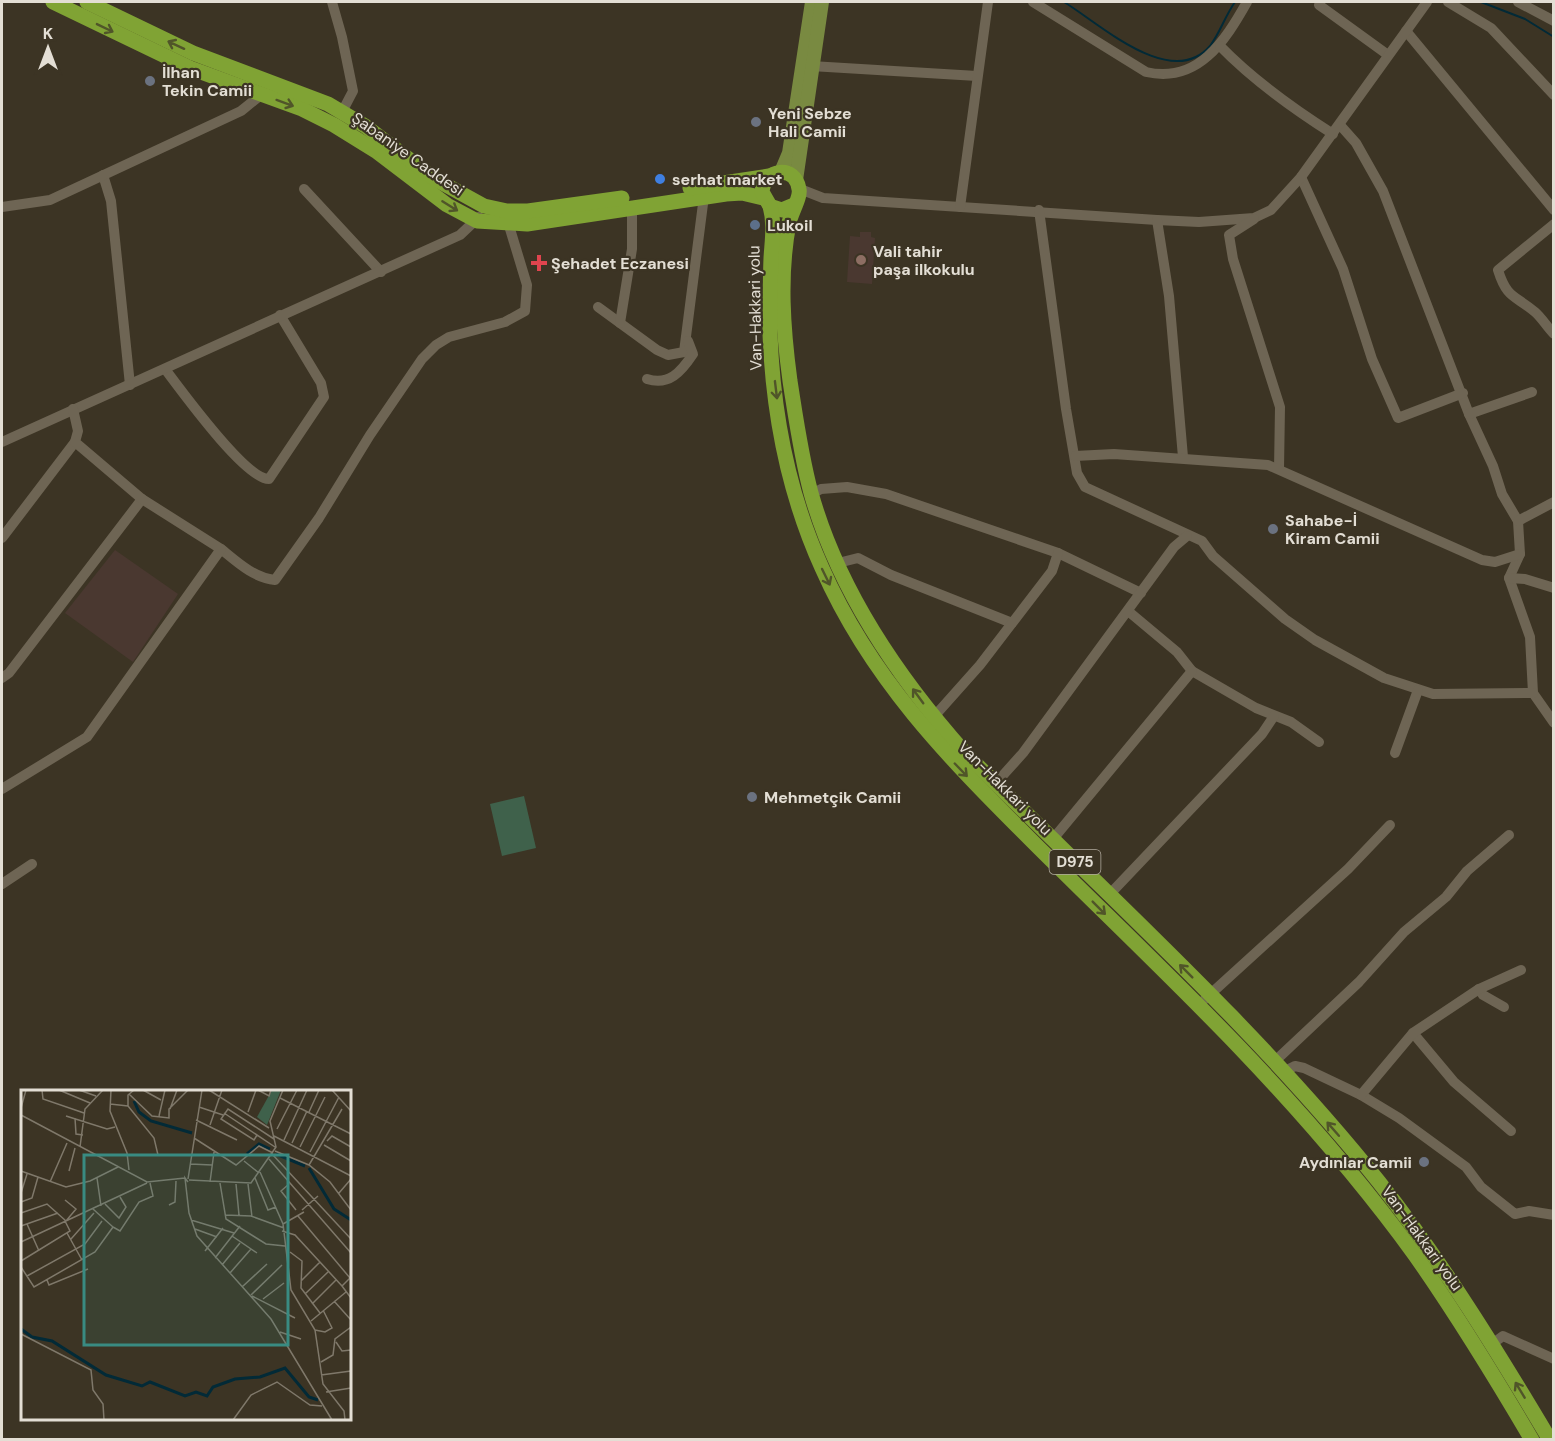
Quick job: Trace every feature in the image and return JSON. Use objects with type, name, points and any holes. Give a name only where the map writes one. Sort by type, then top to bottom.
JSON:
[{"type":"highway","name":"Şabaniye Caddesi","points":[[53,2],[155,52],[316,115],[359,139],[447,205],[477,221],[507,218],[548,221],[704,196],[742,193],[766,202]]},
{"type":"highway","points":[[87,2],[193,53],[316,98],[374,132],[435,179],[507,218],[550,209],[775,174],[798,184],[794,205],[782,210],[766,202],[762,186],[775,174]]},
{"type":"highway","name":"Van-Hakkari yolu","points":[[766,202],[773,223],[770,293],[779,356],[783,443],[796,501],[822,569],[865,651],[924,730],[1204,1000],[1389,1220],[1449,1304],[1532,1440]]},
{"type":"highway","name":"D975","points":[[794,205],[784,260],[779,356],[812,494],[838,563],[880,640],[934,718],[1109,895],[1204,1000],[1279,1067],[1400,1210],[1492,1344],[1550,1440]]},
{"type":"highway","points":[[865,651],[880,640]]},
{"type":"main road","points":[[775,174],[789,153],[812,2]]},
{"type":"main road","points":[[798,184],[811,66],[822,2]]},
{"type":"street","points":[[332,2],[353,91],[342,112]]},
{"type":"street","points":[[960,207],[987,2]]},
{"type":"street","points":[[1033,2],[1146,72],[1161,76],[1177,74],[1196,66],[1220,46],[1247,2]]},
{"type":"street","points":[[1279,469],[1280,407],[1233,259],[1228,235],[1271,210],[1301,177],[1427,2]]},
{"type":"street","points":[[1448,2],[1491,28],[1554,95]]},
{"type":"street","points":[[1518,2],[1554,21]]},
{"type":"street","points":[[1320,5],[1388,55]]},
{"type":"street","points":[[1406,31],[1554,210]]},
{"type":"street","points":[[1220,46],[1247,73],[1281,101],[1356,143],[1383,191],[1470,414],[1493,466],[1502,494],[1518,521],[1520,554],[1509,578],[1530,637],[1533,693],[1554,723]]},
{"type":"street","points":[[811,66],[977,76]]},
{"type":"street","points":[[2,207],[50,200],[241,111],[262,94]]},
{"type":"street","points":[[104,175],[111,201],[130,385]]},
{"type":"street","points":[[1301,177],[1343,269],[1372,359],[1398,418],[1463,393]]},
{"type":"street","points":[[798,184],[823,198]]},
{"type":"street","points":[[304,189],[381,272]]},
{"type":"street","points":[[598,308],[636,338],[668,355],[684,352],[688,340],[704,196]]},
{"type":"street","points":[[794,205],[823,198],[1199,222],[1254,218]]},
{"type":"street","points":[[2,442],[460,235],[477,221],[484,206]]},
{"type":"street","points":[[620,324],[632,249],[632,207]]},
{"type":"street","points":[[1039,210],[1066,409],[1077,473],[1085,487],[1202,541],[1214,556],[1278,612],[1316,640],[1384,678],[1418,690],[1442,694],[1533,693]]},
{"type":"street","points":[[75,442],[142,499],[221,549],[257,575],[275,580],[319,518],[370,435],[422,359],[436,345],[449,337],[505,322],[525,310],[527,285],[517,245],[507,218]]},
{"type":"street","points":[[1157,220],[1169,296],[1182,457]]},
{"type":"street","points":[[1554,224],[1498,270],[1503,285],[1518,302],[1534,311],[1554,334]]},
{"type":"street","points":[[165,369],[207,424],[230,449],[263,479],[269,479],[324,397],[321,383],[280,315]]},
{"type":"street","points":[[647,379],[658,382],[671,380],[693,354],[688,340]]},
{"type":"street","points":[[1470,414],[1532,392]]},
{"type":"street","points":[[2,538],[75,442],[78,430],[73,409]]},
{"type":"street","points":[[1075,456],[1114,454],[1182,457],[1236,461],[1279,469],[1482,560],[1495,562],[1520,554]]},
{"type":"street","points":[[812,494],[821,489],[846,487],[886,494],[1058,553],[1141,593]]},
{"type":"street","points":[[2,678],[9,673],[142,499]]},
{"type":"street","points":[[1518,521],[1554,502]]},
{"type":"street","points":[[996,783],[1023,753],[1174,547],[1187,536]]},
{"type":"street","points":[[2,789],[87,737],[221,549]]},
{"type":"street","points":[[924,730],[1052,571],[1058,553]]},
{"type":"street","points":[[838,563],[858,558],[891,575],[1012,623]]},
{"type":"street","points":[[1509,578],[1525,579],[1554,588]]},
{"type":"street","points":[[1128,611],[1177,652],[1192,671],[1274,716],[1291,722],[1319,742]]},
{"type":"street","points":[[1053,839],[1192,671]]},
{"type":"street","points":[[1395,753],[1418,690]]},
{"type":"street","points":[[1109,895],[1263,734],[1274,716]]},
{"type":"street","points":[[1204,1000],[1348,869],[1390,825]]},
{"type":"street","points":[[1279,1067],[1404,932],[1446,897],[1467,871],[1509,835]]},
{"type":"street","points":[[2,884],[32,864]]},
{"type":"street","points":[[1361,1095],[1413,1033],[1479,989],[1521,970]]},
{"type":"street","points":[[1479,989],[1483,995],[1504,1007]]},
{"type":"street","points":[[1413,1033],[1454,1082],[1510,1131]]},
{"type":"street","points":[[1279,1067],[1304,1068],[1361,1095],[1466,1167],[1481,1187],[1515,1214],[1529,1211],[1552,1211]]},
{"type":"street","points":[[1492,1344],[1503,1336],[1554,1359]]},
{"type":"shaded area","name":"Vali tahir paşa ilkokulu","points":[[860,232],[871,232],[871,237],[875,238],[872,284],[847,282],[850,236],[860,237]]},
{"type":"shaded area","points":[[115,550],[178,594],[133,662],[65,613]]},
{"type":"green space","points":[[524,796],[536,848],[502,856],[490,804]]},
{"type":"waterway","points":[[1064,2],[1136,49],[1156,57],[1176,61],[1194,58],[1210,46],[1235,2]]},
{"type":"waterway","points":[[1481,2],[1525,19],[1554,37]]},
{"type":"place","name":"İlhan Tekin Camii","points":[[150,81]]},
{"type":"place","name":"Yeni Sebze Hali Camii","points":[[756,122]]},
{"type":"place","name":"serhat market","points":[[660,179]]},
{"type":"place","name":"Lukoil","points":[[755,225]]},
{"type":"place","name":"Vali tahir paşa ilkokulu","points":[[861,260]]},
{"type":"place","name":"Şehadet Eczanesi","points":[[539,263]]},
{"type":"place","name":"Sahabe-İ Kiram Camii","points":[[1273,529]]},
{"type":"place","name":"Mehmetçik Camii","points":[[752,797]]},
{"type":"place","name":"Aydınlar Camii","points":[[1424,1162]]}]
